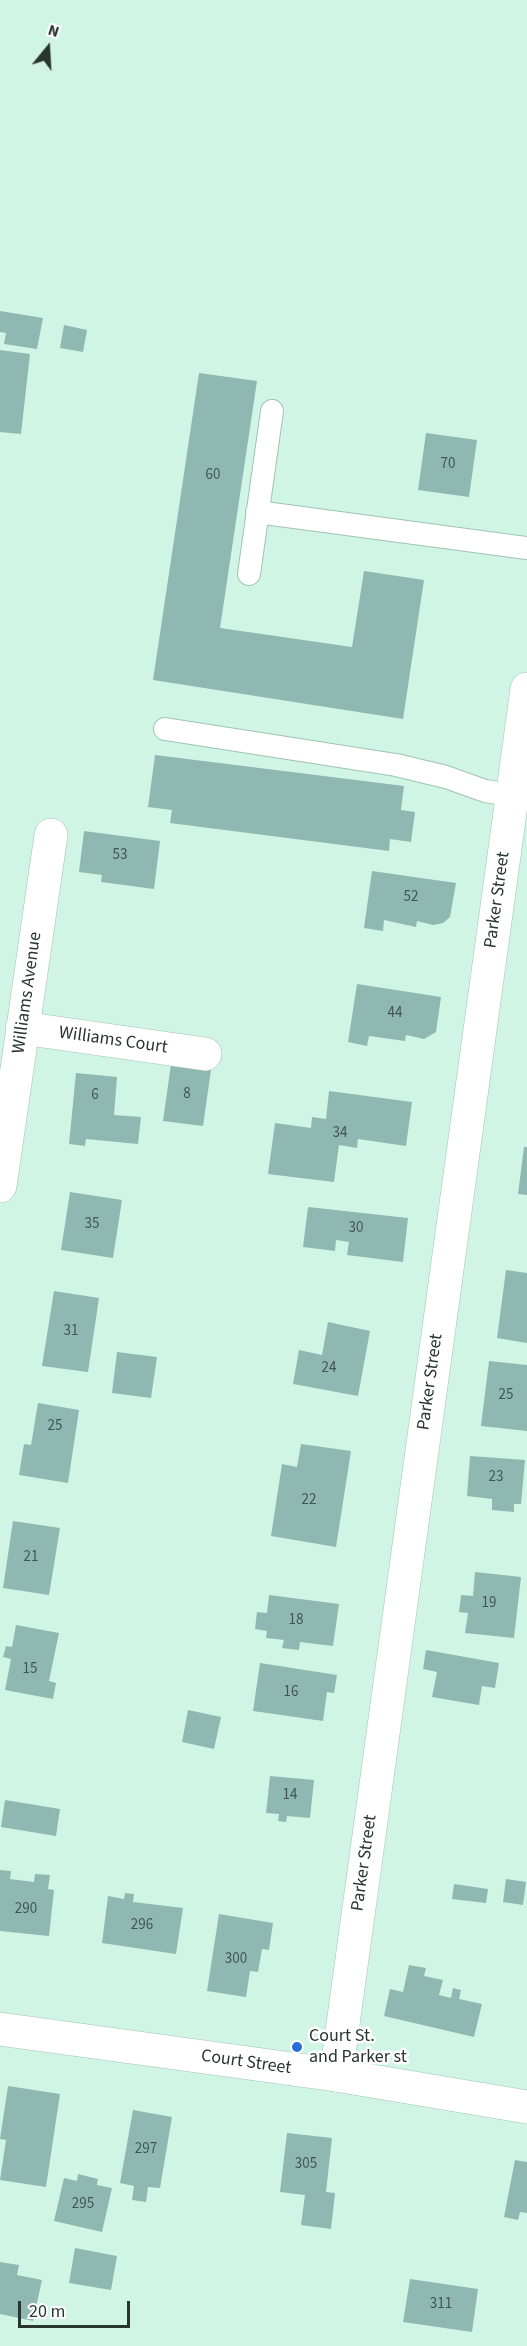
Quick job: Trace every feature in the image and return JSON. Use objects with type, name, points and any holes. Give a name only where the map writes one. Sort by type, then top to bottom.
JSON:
[{"type":"street","name":"Parker Street","points":[[336,2075],[527,689]]},
{"type":"street","name":"Williams Avenue","points":[[0,1186],[51,835]]},
{"type":"street","name":"Williams Court","points":[[22,1028],[204,1054]]},
{"type":"street","name":"Court Street","points":[[0,2029],[336,2075],[527,2107]]},
{"type":"lane","points":[[249,574],[272,411]]},
{"type":"lane","points":[[257,512],[527,548]]},
{"type":"lane","points":[[165,729],[396,765],[446,777],[485,791],[512,795]]},
{"type":"building","points":[[0,311],[43,318],[37,349],[4,344],[6,333],[0,332]]},
{"type":"building","points":[[64,325],[87,330],[83,352],[60,348]]},
{"type":"building","points":[[0,350],[30,354],[21,434],[0,432]]},
{"type":"building","points":[[199,373],[257,381],[220,628],[352,647],[364,571],[424,580],[403,719],[153,680]]},
{"type":"building","points":[[426,433],[477,440],[469,497],[418,490]]},
{"type":"building","points":[[155,755],[404,786],[401,810],[415,812],[411,842],[390,839],[389,851],[170,823],[172,810],[148,807]]},
{"type":"building","points":[[84,831],[160,841],[154,889],[101,882],[102,875],[79,872]]},
{"type":"building","points":[[372,871],[456,883],[450,917],[443,923],[433,925],[417,921],[416,927],[384,920],[383,931],[364,928]]},
{"type":"building","points":[[357,984],[441,997],[436,1032],[424,1039],[406,1035],[405,1041],[369,1036],[367,1046],[348,1042]]},
{"type":"building","points":[[171,1064],[211,1070],[203,1126],[163,1121]]},
{"type":"building","points":[[76,1073],[117,1077],[114,1115],[141,1117],[138,1144],[86,1139],[85,1146],[69,1144]]},
{"type":"building","points":[[329,1091],[412,1102],[406,1146],[358,1139],[357,1148],[339,1145],[334,1182],[268,1174],[275,1123],[311,1128],[312,1117],[326,1119]]},
{"type":"building","points":[[524,1147],[527,1147],[527,1195],[518,1194]]},
{"type":"building","points":[[70,1192],[122,1200],[113,1258],[61,1250]]},
{"type":"building","points":[[308,1207],[408,1218],[403,1262],[347,1255],[349,1242],[336,1240],[335,1251],[303,1247]]},
{"type":"building","points":[[506,1270],[527,1273],[527,1343],[497,1338]]},
{"type":"building","points":[[54,1291],[99,1298],[88,1372],[42,1366]]},
{"type":"building","points":[[328,1322],[370,1331],[358,1396],[293,1384],[299,1350],[322,1355]]},
{"type":"building","points":[[117,1352],[157,1357],[151,1398],[112,1393]]},
{"type":"building","points":[[489,1361],[527,1365],[527,1431],[481,1426]]},
{"type":"building","points":[[38,1403],[79,1410],[68,1483],[19,1475],[24,1444],[31,1445]]},
{"type":"building","points":[[301,1444],[351,1451],[336,1547],[271,1536],[282,1464],[297,1467]]},
{"type":"building","points":[[470,1456],[525,1460],[521,1504],[514,1504],[514,1512],[492,1510],[492,1499],[467,1496]]},
{"type":"building","points":[[13,1521],[60,1528],[49,1595],[3,1588]]},
{"type":"building","points":[[475,1572],[521,1577],[514,1638],[465,1633],[468,1613],[459,1612],[461,1595],[473,1596]]},
{"type":"building","points":[[269,1595],[339,1604],[333,1646],[300,1642],[299,1650],[282,1648],[284,1640],[266,1638],[267,1631],[255,1629],[257,1612],[267,1613]]},
{"type":"building","points":[[16,1625],[59,1633],[49,1681],[56,1683],[53,1699],[5,1690],[11,1659],[3,1657],[6,1646],[12,1647]]},
{"type":"building","points":[[426,1650],[499,1663],[495,1688],[482,1686],[479,1705],[432,1697],[437,1672],[423,1669]]},
{"type":"building","points":[[260,1663],[337,1675],[334,1693],[327,1692],[323,1721],[253,1711]]},
{"type":"building","points":[[188,1710],[221,1717],[214,1749],[182,1742]]},
{"type":"building","points":[[270,1776],[314,1780],[310,1818],[287,1816],[286,1822],[278,1821],[279,1814],[266,1813]]},
{"type":"building","points":[[5,1800],[60,1809],[56,1836],[1,1827]]},
{"type":"building","points":[[0,1870],[11,1871],[10,1879],[34,1882],[35,1874],[50,1875],[48,1889],[54,1890],[49,1936],[0,1931]]},
{"type":"building","points":[[506,1879],[526,1882],[523,1905],[503,1902]]},
{"type":"building","points":[[454,1884],[488,1889],[486,1903],[452,1899]]},
{"type":"building","points":[[125,1893],[134,1894],[133,1902],[183,1908],[176,1954],[102,1943],[108,1896],[124,1899]]},
{"type":"building","points":[[219,1914],[273,1923],[269,1950],[262,1949],[258,1972],[250,1971],[246,1997],[207,1991]]},
{"type":"building","points":[[409,1965],[426,1968],[424,1976],[443,1980],[439,1995],[451,1998],[453,1988],[461,1990],[459,1999],[482,2004],[474,2037],[384,2016],[390,1989],[403,1992]]},
{"type":"building","points":[[8,2086],[60,2094],[46,2187],[0,2180],[6,2140],[0,2139]]},
{"type":"building","points":[[133,2110],[172,2117],[160,2188],[148,2187],[146,2202],[132,2200],[134,2186],[120,2183]]},
{"type":"building","points":[[287,2133],[332,2138],[326,2192],[335,2193],[331,2229],[301,2225],[305,2195],[280,2192]]},
{"type":"building","points":[[515,2160],[527,2162],[527,2213],[520,2212],[518,2220],[504,2217]]},
{"type":"building","points":[[78,2174],[98,2179],[97,2185],[112,2188],[102,2232],[54,2221],[64,2178],[77,2181]]},
{"type":"building","points":[[75,2248],[117,2256],[111,2290],[69,2283]]},
{"type":"building","points":[[0,2262],[19,2265],[17,2275],[42,2280],[33,2321],[0,2314]]},
{"type":"building","points":[[410,2279],[478,2289],[472,2332],[403,2322]]},
{"type":"place","name":"Court St. and Parker st","points":[[297,2047]]}]
